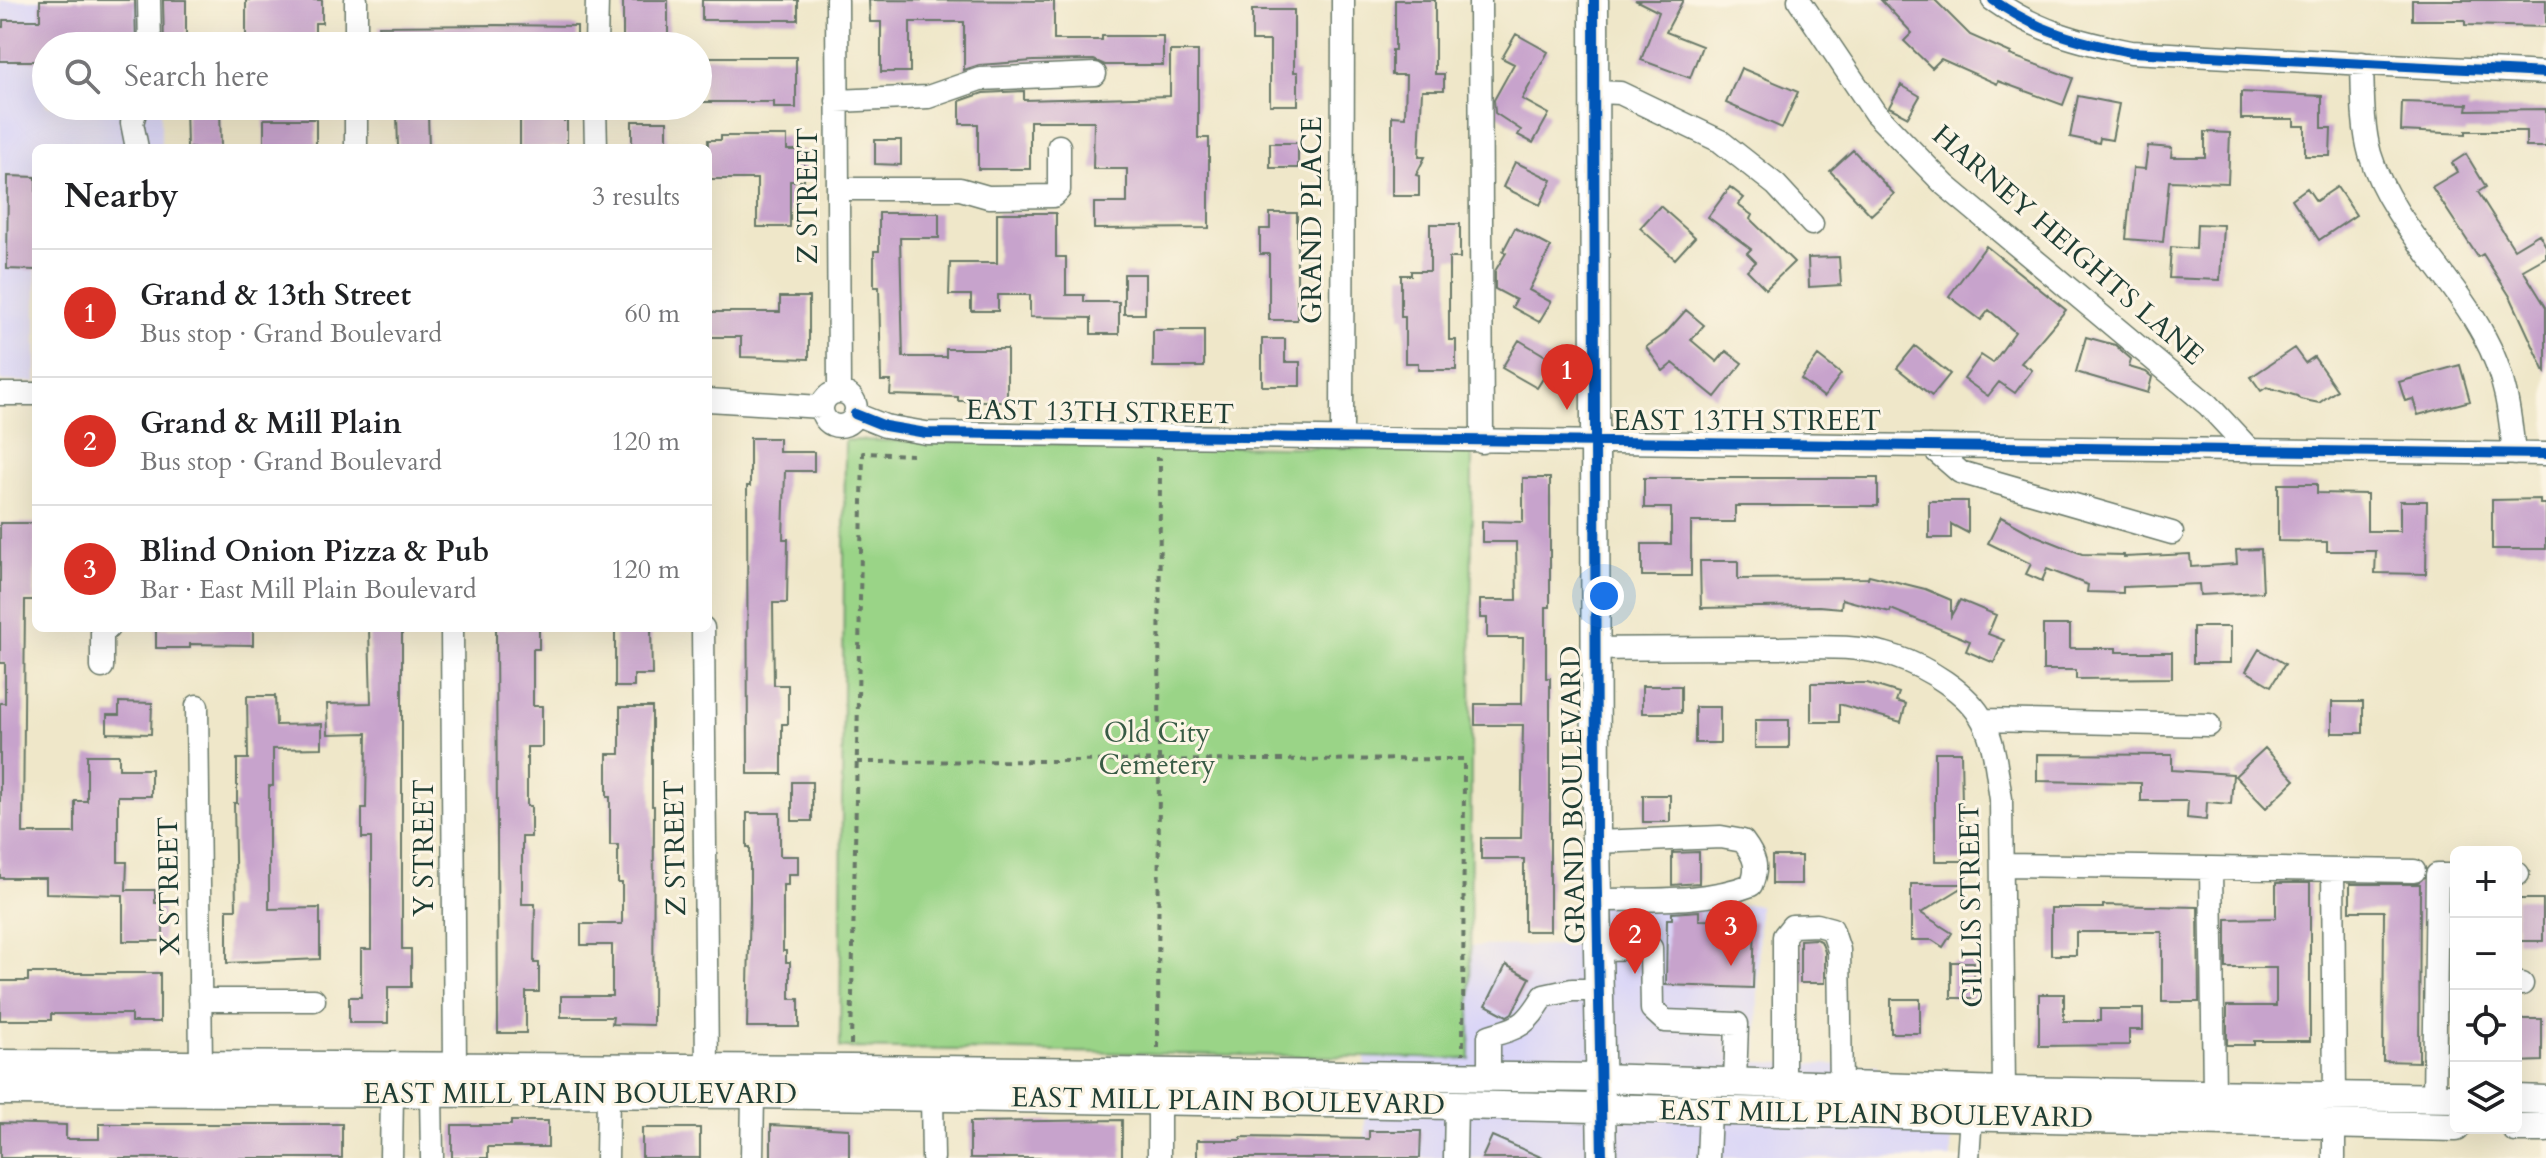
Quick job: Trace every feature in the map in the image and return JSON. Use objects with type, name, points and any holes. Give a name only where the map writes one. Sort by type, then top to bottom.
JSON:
[{"type":"main road","name":"GRAND BOULEVARD","points":[[1594,0],[1596,842],[1602,1158]]},
{"type":"main road","name":"EAST MILL PLAIN BOULEVARD","points":[[0,1064],[1476,1076],[2004,1091],[2214,1093],[2450,1126]]},
{"type":"main road","name":"EAST MILL PLAIN BOULEVARD","points":[[0,1091],[753,1094],[1971,1116],[2334,1109],[2445,1098]]},
{"type":"main road","points":[[2522,1099],[2546,1100]]},
{"type":"main road","points":[[2522,1128],[2546,1128]]},
{"type":"street","points":[[149,0],[150,32]]},
{"type":"street","points":[[356,0],[356,32]]},
{"type":"street","points":[[596,32],[597,0]]},
{"type":"street","name":"Z STREET","points":[[837,0],[839,391]]},
{"type":"street","name":"GRAND PLACE","points":[[1342,439],[1343,0]]},
{"type":"street","points":[[1480,0],[1482,442]]},
{"type":"street","name":"HARNEY HEIGHTS LANE","points":[[1799,0],[1875,113],[1945,185],[2208,405],[2251,451]]},
{"type":"street","points":[[1993,0],[2044,31],[2131,52],[2546,73]]},
{"type":"street","points":[[2362,63],[2365,130],[2370,156],[2399,212],[2484,335],[2504,380],[2511,412],[2514,454]]},
{"type":"street","points":[[837,101],[928,97],[980,79],[1095,74]]},
{"type":"street","points":[[1595,92],[1620,93],[1720,141],[1776,185],[1812,224]]},
{"type":"street","points":[[133,120],[136,144]]},
{"type":"street","points":[[356,120],[356,144]]},
{"type":"street","points":[[595,120],[596,144]]},
{"type":"street","points":[[838,189],[960,189],[988,197],[1053,196],[1059,190],[1059,146]]},
{"type":"street","points":[[839,391],[853,398],[856,406],[855,414],[846,424],[835,426],[826,420],[821,407],[826,397],[839,391]]},
{"type":"street","points":[[0,394],[32,394]]},
{"type":"street","points":[[712,400],[821,407]]},
{"type":"street","name":"EAST 13TH STREET","points":[[855,414],[885,426],[926,433],[2546,454]]},
{"type":"street","points":[[1930,446],[1960,472],[2172,533]]},
{"type":"street","points":[[102,632],[102,667]]},
{"type":"street","name":"Y STREET","points":[[452,632],[455,1067]]},
{"type":"street","name":"Z STREET","points":[[703,632],[707,1068]]},
{"type":"street","points":[[1595,649],[1846,648],[1894,656],[1951,686],[1983,720],[2209,725]]},
{"type":"street","name":"X STREET","points":[[197,706],[201,1065]]},
{"type":"street","name":"GILLIS STREET","points":[[1983,720],[1993,753],[2001,799],[2004,1091]]},
{"type":"street","points":[[1596,842],[1721,837],[1743,841],[1754,856],[1756,873],[1751,885],[1732,893],[1666,899],[1598,900]]},
{"type":"street","points":[[2002,865],[2414,871]]},
{"type":"street","points":[[2211,869],[2214,1093]]},
{"type":"street","points":[[2333,870],[2334,1158]]},
{"type":"street","points":[[2445,1098],[2446,984],[2437,875],[2450,875]]},
{"type":"street","points":[[1784,1083],[1784,936],[1792,926],[1817,925],[1832,929],[1839,950],[1841,1086]]},
{"type":"street","points":[[1599,949],[1651,948],[1652,1009],[1665,1021],[1737,1024],[1735,1082]]},
{"type":"street","points":[[1476,1076],[1489,1036],[1519,1028],[1533,1015],[1544,996],[1572,990],[1599,990]]},
{"type":"street","points":[[200,1000],[314,1000]]},
{"type":"street","points":[[391,1158],[392,1093]]},
{"type":"street","points":[[431,1093],[432,1158]]},
{"type":"street","points":[[607,1158],[608,1094]]},
{"type":"street","points":[[752,1158],[753,1094]]},
{"type":"street","points":[[932,1097],[933,1158]]},
{"type":"street","points":[[1159,1101],[1159,1158]]},
{"type":"street","points":[[1455,1158],[1456,1105]]},
{"type":"street","points":[[1708,1158],[1710,1112]]},
{"type":"street","points":[[1968,1158],[1971,1116]]},
{"type":"path","points":[[853,1069],[863,453],[926,455]]},
{"type":"path","points":[[1145,459],[1160,459],[1158,1072]]},
{"type":"path","points":[[857,762],[1464,759],[1476,1076]]},
{"type":"shaded area","points":[[0,0],[161,0],[161,32],[32,32],[32,120],[161,120],[161,144],[32,144],[32,382],[0,381]]},
{"type":"shaded area","points":[[1575,904],[1759,905],[1757,1062],[1877,1066],[1877,1125],[1951,1126],[1951,1158],[1365,1158],[1365,1057],[1470,1058],[1471,946],[1575,945]]},
{"type":"green space","name":"Old City Cemetery","points":[[845,440],[1472,450],[1470,1059],[840,1048]]},
{"type":"building","points":[[40,0],[135,0],[136,32],[32,32],[32,61],[0,61],[0,27],[3,27],[3,20],[40,20]]},
{"type":"building","points":[[163,0],[186,0],[186,32],[164,32]]},
{"type":"building","points":[[246,0],[322,0],[322,23],[315,23],[315,32],[246,32]]},
{"type":"building","points":[[623,0],[668,0],[668,32],[623,32]]},
{"type":"building","points":[[702,0],[798,0],[798,20],[702,20]]},
{"type":"building","points":[[869,0],[1054,1],[1054,40],[1163,36],[1163,65],[1105,65],[1094,60],[1033,61],[979,65],[964,70],[964,22],[910,22],[910,72],[881,72],[881,22],[870,22]]},
{"type":"building","points":[[1395,0],[1435,0],[1435,74],[1444,74],[1444,90],[1422,90],[1419,157],[1425,157],[1416,175],[1419,176],[1419,196],[1392,196],[1392,116],[1405,117],[1406,75],[1392,75]]},
{"type":"building","points":[[1635,0],[1683,0],[1666,32],[1702,46],[1690,78],[1641,60],[1659,12]]},
{"type":"building","points":[[1881,0],[1935,0],[1970,35],[2010,55],[2073,78],[2063,105],[1998,81],[1997,84],[1941,59],[1932,68],[1904,41],[1912,33]]},
{"type":"building","points":[[2412,0],[2546,0],[2546,27],[2465,25],[2465,20],[2412,20]]},
{"type":"building","points":[[1252,10],[1294,10],[1294,72],[1298,72],[1298,105],[1270,105],[1270,41],[1252,41]]},
{"type":"building","points":[[379,26],[577,26],[577,32],[379,32]]},
{"type":"building","points":[[1516,34],[1548,52],[1522,99],[1549,114],[1533,143],[1518,135],[1521,130],[1495,113],[1494,100],[1514,64],[1502,58]]},
{"type":"building","points":[[1170,51],[1198,51],[1198,138],[1209,138],[1209,228],[1094,229],[1094,203],[1127,203],[1127,169],[1093,169],[1094,121],[1030,121],[1030,169],[978,169],[978,124],[960,124],[960,101],[983,93],[1024,91],[1024,100],[1170,96]]},
{"type":"building","points":[[712,57],[796,57],[796,108],[774,108],[774,102],[712,102]]},
{"type":"building","points":[[1741,68],[1798,92],[1782,128],[1726,103]]},
{"type":"building","points":[[1901,85],[1920,96],[1908,117],[1889,107]]},
{"type":"building","points":[[2241,92],[2322,96],[2322,128],[2331,128],[2330,156],[2305,156],[2305,126],[2294,126],[2294,119],[2241,119]]},
{"type":"building","points":[[2078,96],[2119,104],[2112,140],[2100,138],[2099,143],[2070,137]]},
{"type":"building","points":[[2402,102],[2468,104],[2467,110],[2546,109],[2546,147],[2526,147],[2526,131],[2466,131],[2466,134],[2401,131]]},
{"type":"building","points":[[186,120],[220,120],[221,144],[187,144]]},
{"type":"building","points":[[264,120],[316,120],[316,144],[264,144]]},
{"type":"building","points":[[397,120],[428,120],[429,144],[398,144]]},
{"type":"building","points":[[520,120],[567,121],[567,144],[520,144]]},
{"type":"building","points":[[632,121],[667,121],[667,144],[632,144]]},
{"type":"building","points":[[2205,132],[2230,133],[2228,183],[2169,181],[2163,242],[2126,239],[2133,168],[2145,169],[2148,146],[2172,148],[2171,157],[2205,157]]},
{"type":"building","points":[[721,136],[787,136],[787,150],[804,150],[804,181],[790,181],[790,227],[757,227],[757,179],[712,179],[712,144],[708,144],[708,140],[721,140]]},
{"type":"building","points":[[875,140],[901,140],[901,165],[875,164]]},
{"type":"building","points":[[1270,143],[1298,143],[1298,168],[1270,168]]},
{"type":"building","points":[[1853,150],[1894,194],[1871,215],[1830,171]]},
{"type":"building","points":[[2466,154],[2486,187],[2478,192],[2514,249],[2539,234],[2546,246],[2546,257],[2523,270],[2546,307],[2546,374],[2511,298],[2483,254],[2478,257],[2432,187],[2457,172],[2452,163]]},
{"type":"building","points":[[1515,162],[1552,180],[1540,205],[1503,187]]},
{"type":"building","points":[[8,176],[32,177],[32,270],[7,269]]},
{"type":"building","points":[[1730,187],[1744,198],[1738,205],[1752,215],[1750,219],[1794,262],[1766,289],[1747,270],[1756,262],[1747,253],[1751,249],[1708,217]]},
{"type":"building","points":[[2337,187],[2356,215],[2319,240],[2292,199],[2307,188],[2316,201]]},
{"type":"building","points":[[1660,206],[1695,237],[1675,259],[1640,228]]},
{"type":"building","points":[[879,213],[939,213],[939,238],[900,238],[903,357],[946,357],[946,349],[1007,349],[1007,401],[958,401],[958,397],[890,395],[891,381],[881,381],[879,287],[874,287],[874,251],[879,251]]},
{"type":"building","points":[[997,213],[1056,213],[1056,257],[1066,257],[1066,295],[1084,295],[1084,302],[1119,302],[1119,334],[1091,334],[1091,318],[1030,317],[1030,295],[998,295],[998,311],[971,311],[971,295],[949,295],[950,263],[997,263]]},
{"type":"building","points":[[1270,213],[1297,213],[1297,320],[1269,320],[1269,254],[1260,254],[1260,229],[1270,229]]},
{"type":"building","points":[[1430,224],[1460,224],[1460,258],[1449,258],[1449,340],[1456,340],[1456,370],[1418,370],[1418,363],[1405,363],[1401,275],[1411,275],[1411,271],[1430,271]]},
{"type":"building","points":[[2197,224],[2223,225],[2220,280],[2169,278],[2171,247],[2196,249]]},
{"type":"building","points":[[1515,228],[1551,247],[1529,290],[1551,302],[1539,322],[1512,307],[1516,300],[1495,289],[1495,271]]},
{"type":"building","points":[[1986,246],[2066,310],[2021,363],[2032,370],[2015,393],[1999,382],[1988,396],[1964,379],[1981,355],[1993,363],[2015,332],[1989,310],[1981,320],[1949,296]]},
{"type":"building","points":[[1839,257],[1841,285],[1809,287],[1808,258]]},
{"type":"building","points":[[1124,274],[1145,274],[1145,314],[1124,314]]},
{"type":"building","points":[[780,297],[809,297],[809,359],[741,357],[741,337],[712,337],[712,312],[780,312]]},
{"type":"building","points":[[1686,310],[1704,325],[1691,340],[1717,362],[1726,351],[1742,363],[1715,397],[1673,363],[1663,371],[1646,347],[1665,334]]},
{"type":"building","points":[[1153,330],[1204,330],[1204,367],[1153,367]]},
{"type":"building","points":[[2086,337],[2115,345],[2131,359],[2129,367],[2152,377],[2148,393],[2076,372]]},
{"type":"building","points":[[1262,339],[1285,339],[1285,362],[1300,362],[1300,386],[1262,386]]},
{"type":"building","points":[[1519,340],[1554,361],[1537,388],[1502,368]]},
{"type":"building","points":[[1915,346],[1950,374],[1932,396],[1897,368]]},
{"type":"building","points":[[2294,348],[2305,363],[2314,357],[2337,390],[2319,403],[2267,387],[2261,391],[2251,377]]},
{"type":"building","points":[[1818,356],[1841,374],[1824,397],[1801,379]]},
{"type":"building","points":[[2460,365],[2470,401],[2418,415],[2413,399],[2405,401],[2399,382]]},
{"type":"building","points":[[750,438],[779,438],[779,452],[814,452],[814,471],[785,471],[783,539],[788,539],[787,603],[773,603],[774,685],[788,685],[788,724],[782,724],[782,774],[748,774],[747,486],[750,486]]},
{"type":"building","points":[[1523,478],[1550,478],[1550,607],[1546,607],[1546,678],[1550,678],[1550,931],[1524,931],[1524,859],[1481,859],[1481,838],[1521,838],[1523,725],[1475,725],[1475,704],[1522,704],[1523,638],[1487,638],[1487,618],[1480,618],[1480,600],[1517,600],[1516,542],[1482,542],[1482,521],[1523,522]]},
{"type":"building","points":[[1644,478],[1878,478],[1878,506],[1735,506],[1735,522],[1691,522],[1691,576],[1642,576],[1642,544],[1671,544],[1671,508],[1644,508]]},
{"type":"building","points":[[2278,484],[2317,484],[2317,493],[2367,494],[2367,531],[2400,531],[2400,501],[2427,501],[2426,574],[2375,573],[2376,551],[2327,551],[2327,542],[2278,541]]},
{"type":"building","points":[[2540,499],[2540,504],[2546,504],[2546,549],[2492,549],[2492,500]]},
{"type":"building","points":[[1929,501],[1968,501],[1968,533],[1951,524],[1951,538],[1929,538]]},
{"type":"building","points":[[2001,517],[2032,534],[2082,554],[2124,557],[2190,554],[2191,567],[2237,564],[2236,550],[2261,549],[2263,592],[2200,595],[2199,584],[2123,587],[2123,593],[2087,592],[2088,585],[2047,569],[2042,581],[2026,574],[2031,564],[1988,543]]},
{"type":"building","points":[[0,523],[32,523],[32,600],[25,600],[23,833],[75,833],[75,801],[87,801],[87,755],[119,755],[119,769],[151,769],[151,796],[118,796],[118,862],[127,862],[126,890],[155,890],[155,903],[163,903],[163,941],[123,941],[123,895],[46,893],[46,878],[0,878],[0,703],[5,703],[5,663],[0,663]]},
{"type":"building","points":[[1700,561],[1738,561],[1738,579],[1868,578],[1869,575],[1925,589],[1951,600],[1951,616],[1960,600],[1996,615],[1988,634],[2004,640],[1994,663],[1966,651],[1970,641],[1891,609],[1890,612],[1842,599],[1841,608],[1701,608]]},
{"type":"building","points":[[2043,625],[2070,625],[2070,648],[2172,652],[2172,678],[2076,679],[2076,670],[2043,670]]},
{"type":"building","points":[[2193,627],[2230,627],[2230,663],[2193,663]]},
{"type":"building","points":[[156,632],[253,632],[253,645],[190,644],[190,648],[156,648]]},
{"type":"building","points":[[369,632],[402,632],[402,949],[411,949],[411,987],[388,987],[388,1023],[349,1023],[349,997],[361,997],[361,949],[371,949],[371,838],[362,838],[362,808],[366,808],[367,733],[328,734],[327,704],[371,703]]},
{"type":"building","points":[[496,632],[539,632],[539,649],[533,649],[533,706],[542,706],[542,747],[527,747],[527,806],[531,806],[531,837],[522,837],[522,904],[535,904],[534,963],[539,963],[539,992],[526,992],[526,1033],[498,1033]]},
{"type":"building","points":[[615,632],[651,632],[652,675],[634,675],[634,687],[615,687]]},
{"type":"building","points":[[2259,649],[2285,664],[2271,686],[2246,671]]},
{"type":"building","points":[[1811,683],[1867,683],[1899,693],[1896,701],[1906,704],[1901,722],[1839,704],[1839,722],[1811,722]]},
{"type":"building","points":[[1642,686],[1681,686],[1681,713],[1642,713]]},
{"type":"building","points":[[247,696],[275,696],[276,725],[322,724],[322,748],[273,749],[273,786],[269,786],[269,909],[320,908],[320,959],[227,963],[227,909],[236,909],[234,803],[237,803],[237,759],[248,759]]},
{"type":"building","points":[[119,702],[152,703],[151,734],[107,733],[107,715],[119,715]]},
{"type":"building","points":[[2332,702],[2363,702],[2363,733],[2332,733]]},
{"type":"building","points":[[620,707],[652,707],[653,1025],[612,1024],[613,1017],[561,1017],[561,996],[612,996],[612,945],[581,945],[581,924],[622,924],[618,845],[610,845],[610,797],[607,797],[607,754],[620,754]]},
{"type":"building","points":[[1695,707],[1720,707],[1720,743],[1695,743]]},
{"type":"building","points":[[1755,720],[1789,720],[1789,748],[1755,748]]},
{"type":"building","points":[[2265,748],[2295,780],[2266,808],[2235,776]]},
{"type":"building","points":[[1935,752],[1961,752],[1963,861],[1935,861]]},
{"type":"building","points":[[2037,754],[2172,755],[2172,770],[2233,774],[2231,804],[2207,802],[2206,820],[2187,818],[2188,801],[2141,801],[2141,783],[2037,781]]},
{"type":"building","points":[[792,782],[812,782],[812,821],[792,821]]},
{"type":"building","points":[[1643,795],[1670,795],[1670,822],[1643,822]]},
{"type":"building","points":[[747,813],[780,813],[780,856],[798,856],[798,874],[788,874],[788,885],[783,885],[783,951],[786,951],[786,962],[790,962],[790,999],[799,999],[799,1027],[747,1027],[750,847],[747,847]]},
{"type":"building","points":[[1699,852],[1699,883],[1672,885],[1672,853]]},
{"type":"building","points":[[1772,856],[1801,856],[1801,884],[1772,884]]},
{"type":"building","points":[[2276,883],[2310,883],[2310,1041],[2254,1041],[2254,1045],[2227,1045],[2227,1006],[2276,1006],[2276,968],[2226,968],[2226,919],[2276,918]]},
{"type":"building","points":[[1911,884],[1968,884],[1921,913],[1952,933],[1943,947],[1932,940],[1911,940]]},
{"type":"building","points":[[2350,884],[2420,884],[2419,1062],[2383,1061],[2384,911],[2350,911]]},
{"type":"building","points":[[2522,899],[2543,899],[2543,941],[2522,941]]},
{"type":"building","points":[[2103,905],[2198,907],[2199,1002],[2162,1002],[2162,932],[2076,932],[2076,955],[2051,955],[2051,908],[2103,908]]},
{"type":"building","points":[[1699,911],[1699,920],[1755,921],[1753,988],[1666,985],[1667,919],[1672,919],[1672,913]]},
{"type":"building","points":[[1800,940],[1821,941],[1825,952],[1825,983],[1800,983]]},
{"type":"building","points":[[1951,962],[1974,962],[1974,998],[1951,998]]},
{"type":"building","points":[[1506,965],[1530,978],[1512,1013],[1507,1016],[1486,1005]]},
{"type":"building","points":[[28,973],[160,973],[160,1022],[131,1022],[131,1014],[51,1014],[51,1020],[0,1020],[0,981],[28,981]]},
{"type":"building","points":[[2039,994],[2064,994],[2064,1021],[2100,1021],[2100,1009],[2143,1009],[2143,1030],[2129,1030],[2129,1045],[2039,1046]]},
{"type":"building","points":[[1891,999],[1920,999],[1920,1033],[1891,1033]]},
{"type":"building","points":[[2522,1019],[2542,1019],[2542,1061],[2522,1062]]},
{"type":"building","points":[[1122,1120],[1122,1158],[970,1158],[970,1122]]},
{"type":"building","points":[[511,1121],[548,1121],[548,1147],[488,1147],[488,1158],[452,1158],[452,1125],[511,1125]]},
{"type":"building","points":[[0,1123],[66,1125],[66,1139],[99,1139],[99,1124],[342,1124],[342,1158],[0,1158]]},
{"type":"building","points":[[771,1125],[849,1129],[849,1158],[771,1158]]},
{"type":"building","points":[[642,1128],[700,1128],[700,1158],[642,1158]]},
{"type":"building","points":[[1369,1131],[1421,1131],[1420,1158],[1197,1158],[1197,1140],[1241,1140],[1241,1137],[1369,1139]]},
{"type":"building","points":[[1492,1136],[1543,1158],[1482,1158]]},
{"type":"cycle path","points":[[1594,0],[1596,842],[1602,1158]]},
{"type":"cycle path","points":[[1993,0],[2026,20],[2059,34],[2131,52],[2546,73]]},
{"type":"cycle path","points":[[855,414],[885,426],[926,433],[2546,454]]},
{"type":"place","name":"Grand & 13th Street","points":[[1567,410]]},
{"type":"place","name":"Blind Onion Pizza & Pub","points":[[1731,966]]},
{"type":"place","name":"Grand & Mill Plain","points":[[1635,974]]}]
